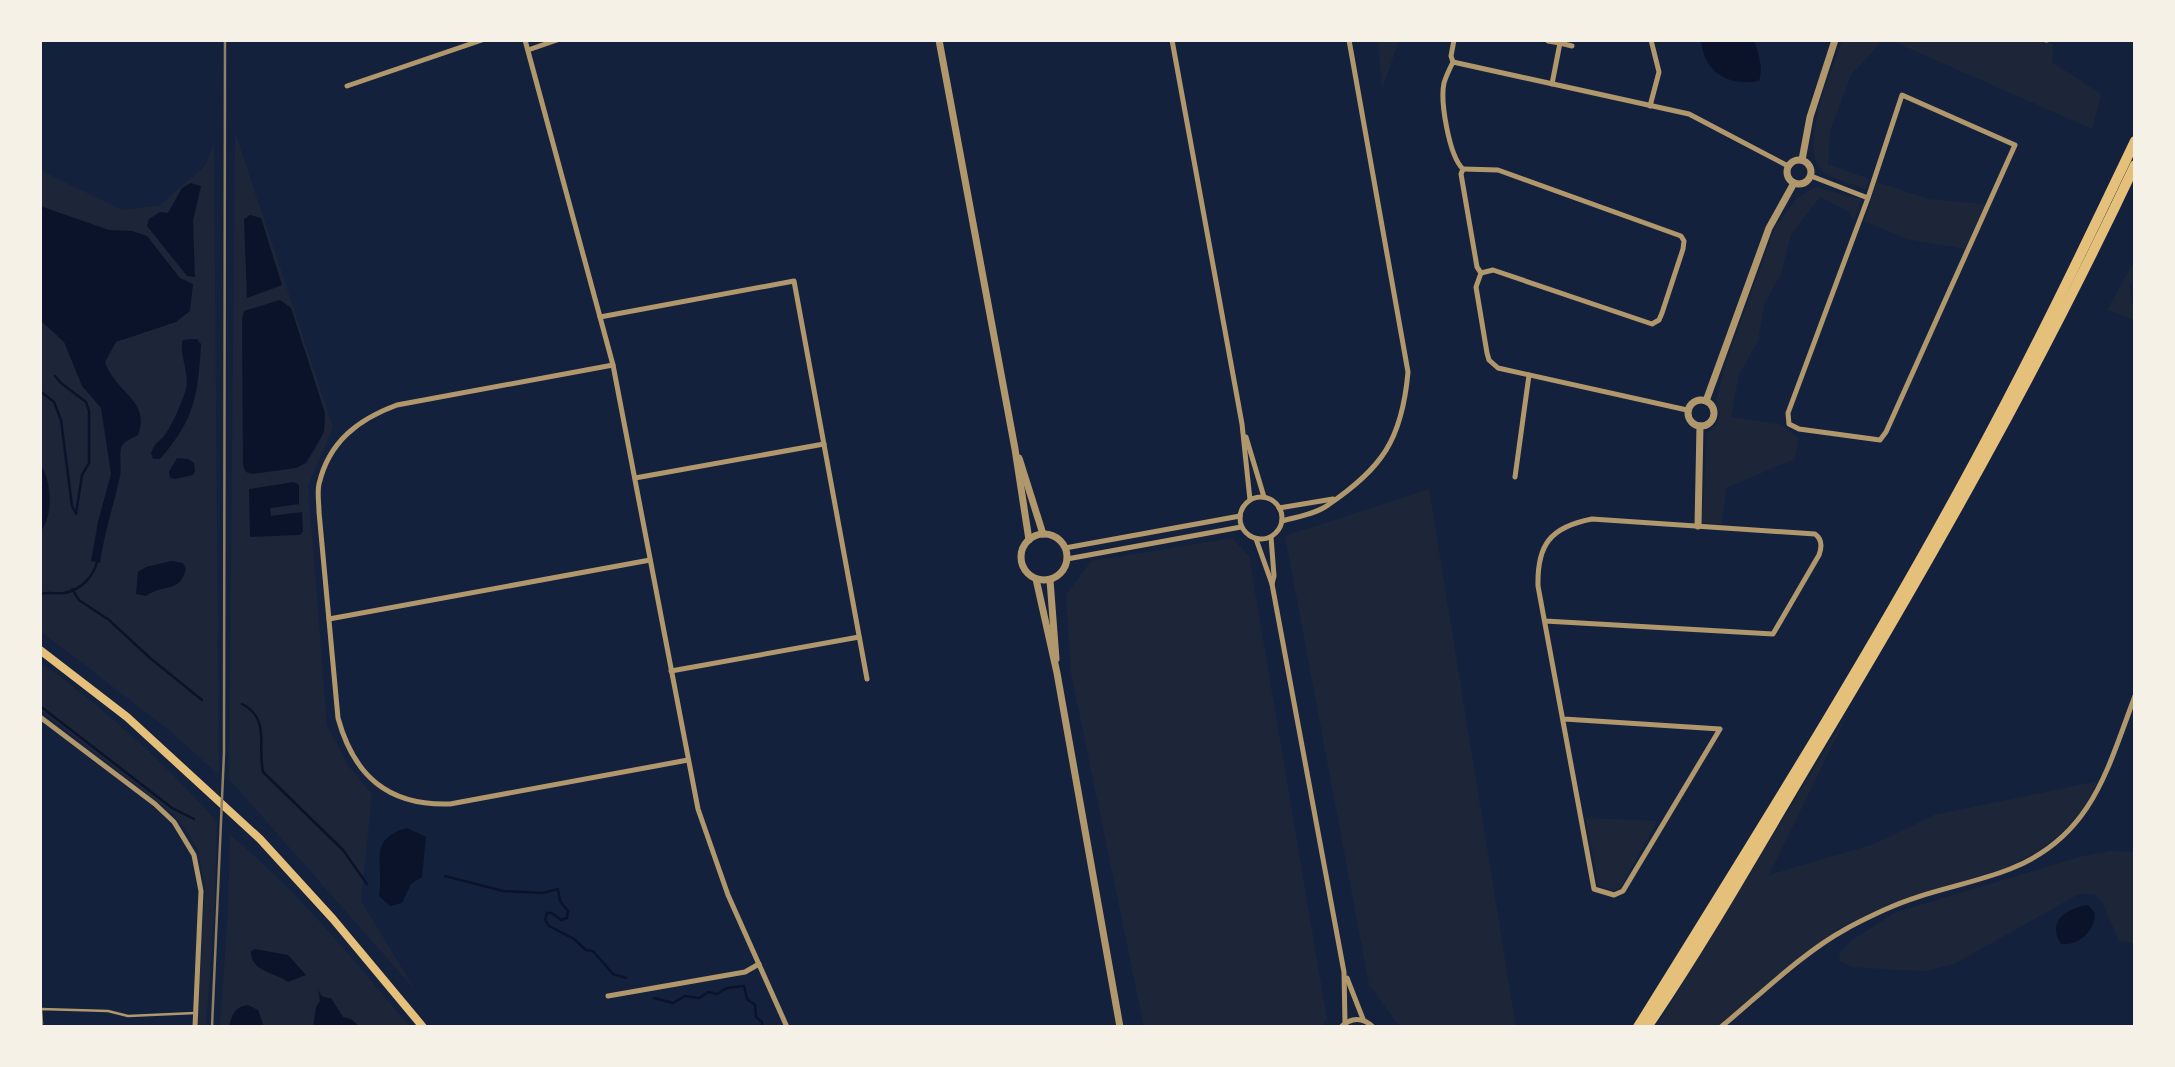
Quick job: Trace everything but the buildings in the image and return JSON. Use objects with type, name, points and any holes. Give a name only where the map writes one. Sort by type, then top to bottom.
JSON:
[{"type":"highway","points":[[1638,1027],[1866,652],[1975,461],[2052,314],[2135,141]]},
{"type":"highway","points":[[1648,1027],[1873,657],[1983,465],[2086,270],[2135,165]]},
{"type":"main road","points":[[40,650],[127,717],[260,839],[333,919],[423,1027]]},
{"type":"street","points":[[347,86],[482,40]]},
{"type":"street","points":[[525,40],[612,365],[688,760],[707,838],[728,895],[787,1027]]},
{"type":"street","points":[[528,50],[556,40]]},
{"type":"street","points":[[939,40],[1015,449],[1029,540]]},
{"type":"street","points":[[1172,40],[1242,424],[1250,500]]},
{"type":"street","points":[[1282,521],[1328,505],[1350,490],[1375,467],[1398,428],[1408,372],[1349,40]]},
{"type":"street","points":[[1454,40],[1451,56],[1453,62],[1444,83],[1443,99],[1453,156],[1463,169]]},
{"type":"street","points":[[1650,106],[1659,72],[1651,40]]},
{"type":"street","points":[[1802,160],[1810,117],[1835,40]]},
{"type":"street","points":[[1548,41],[1572,46]]},
{"type":"street","points":[[1552,85],[1560,43]]},
{"type":"street","points":[[1453,62],[1689,114],[1788,166]]},
{"type":"street","points":[[1902,95],[2015,145],[1886,432],[1880,440],[1799,429],[1789,424],[1788,413],[1868,198],[1902,95]]},
{"type":"street","points":[[1794,160],[1802,160],[1811,168],[1811,176],[1806,183],[1794,183],[1787,174],[1788,166],[1794,160]]},
{"type":"street","points":[[1463,169],[1461,174],[1477,267],[1481,273]]},
{"type":"street","points":[[1463,169],[1498,170],[1681,236],[1684,241],[1662,313],[1659,320],[1652,324],[1499,271],[1487,270],[1481,273],[1476,287],[1489,360],[1498,368],[1687,410]]},
{"type":"street","points":[[1811,176],[1868,198]]},
{"type":"street","points":[[1706,401],[1769,228],[1794,183]]},
{"type":"street","points":[[600,317],[794,281],[867,679]]},
{"type":"street","points":[[612,365],[397,405],[372,414],[351,428],[337,445],[318,485],[338,718],[345,744],[362,770],[382,787],[401,798],[427,804],[450,804],[688,760]]},
{"type":"street","points":[[1514,477],[1529,375]]},
{"type":"street","points":[[1706,401],[1714,410],[1713,418],[1708,424],[1700,426],[1691,423],[1687,410],[1692,402],[1706,401]]},
{"type":"street","points":[[1242,424],[1264,498]]},
{"type":"street","points":[[1698,526],[1700,426]]},
{"type":"street","points":[[635,478],[824,443]]},
{"type":"street","points":[[1015,449],[1043,534]]},
{"type":"street","points":[[1264,498],[1270,499],[1279,508],[1282,521],[1280,528],[1271,537],[1256,539],[1247,535],[1241,527],[1241,510],[1250,500],[1264,498]]},
{"type":"street","points":[[1279,508],[1334,499]]},
{"type":"street","points":[[1065,548],[1240,516]]},
{"type":"street","points":[[1545,621],[1773,634],[1821,549],[1819,537],[1815,534],[1592,519],[1562,528],[1540,554],[1538,586],[1594,889],[1614,895],[1623,891],[1720,729],[1564,719]]},
{"type":"street","points":[[1067,559],[1241,527]]},
{"type":"street","points":[[1043,534],[1054,537],[1065,548],[1067,559],[1060,574],[1050,579],[1036,579],[1025,571],[1022,565],[1022,551],[1029,540],[1043,534]]},
{"type":"street","points":[[1271,537],[1274,576],[1272,584]]},
{"type":"street","points":[[1256,539],[1272,584],[1344,972],[1363,1020]]},
{"type":"street","points":[[329,619],[650,560]]},
{"type":"street","points":[[1036,579],[1057,673],[1120,1027]]},
{"type":"street","points":[[1050,579],[1057,673]]},
{"type":"street","points":[[671,671],[859,637]]},
{"type":"street","points":[[1721,1027],[1809,954],[1844,929],[1888,908],[2010,869],[2041,854],[2066,834],[2087,810],[2106,775],[2135,696]]},
{"type":"street","points":[[40,717],[155,804],[186,837],[194,855],[201,891],[195,1027]]},
{"type":"street","points":[[608,996],[745,972],[759,964]]},
{"type":"street","points":[[1344,972],[1343,1025],[1357,1019],[1373,1027]]},
{"type":"lane","points":[[42,1024],[41,1009],[108,1011],[128,1016],[195,1013]]},
{"type":"shaded area","points":[[1378,40],[1399,40],[1382,90]]},
{"type":"shaded area","points":[[1701,40],[1754,40],[1761,66],[1759,81],[1738,82],[1720,75],[1707,61]]},
{"type":"shaded area","points":[[1842,40],[1883,40],[1851,75],[1830,131],[1828,164],[1869,179],[1865,189],[1825,173],[1817,162],[1814,147],[1819,109]]},
{"type":"shaded area","points":[[1890,40],[2033,40],[2053,44],[2052,62],[2101,94],[2092,129]]},
{"type":"shaded area","points":[[235,132],[333,427],[308,486],[327,725],[347,764],[372,795],[361,901],[416,991],[229,779]],"holes":[[[291,308],[325,413],[324,429],[318,445],[308,459],[296,468]],[[249,489],[299,504],[270,508],[271,516]]]},
{"type":"shaded area","points":[[214,143],[219,775],[168,729],[40,631],[40,170],[122,210],[160,205],[205,166]]},
{"type":"shaded area","points":[[1877,182],[1928,199],[1985,204],[1965,249],[1906,239],[1864,221]]},
{"type":"shaded area","points":[[191,183],[201,186],[193,221],[195,277],[187,276],[147,226],[149,219],[160,212],[168,213],[182,188]]},
{"type":"shaded area","points":[[1815,187],[1862,199],[1854,221],[1849,212],[1820,197],[1791,235],[1781,274],[1764,305],[1758,341],[1739,375],[1731,417],[1779,424],[1799,438],[1795,459],[1726,488],[1722,524],[1702,523],[1707,433],[1716,425],[1720,415],[1716,401],[1724,368],[1775,227],[1797,198]]},
{"type":"shaded area","points":[[40,206],[109,230],[132,231],[147,236],[180,278],[193,284],[190,311],[176,322],[116,342],[105,362],[110,373],[136,405],[141,423],[138,435],[121,448],[120,476],[100,563],[91,561],[111,474],[101,408],[82,386],[64,342],[40,320]]},
{"type":"shaded area","points":[[250,215],[261,218],[282,285],[247,298],[244,219]]},
{"type":"shaded area","points":[[2132,265],[2135,266],[2135,279],[2129,285],[2132,304],[2135,303],[2135,320],[2107,310]]},
{"type":"shaded area","points":[[280,300],[291,308],[325,413],[324,432],[306,463],[296,468],[252,474],[246,472],[243,466],[242,319],[244,311]]},
{"type":"shaded area","points":[[197,339],[201,344],[193,406],[172,445],[160,459],[153,459],[152,449],[170,427],[187,383],[183,340]]},
{"type":"shaded area","points":[[177,458],[188,459],[194,463],[193,475],[170,478],[169,472]]},
{"type":"shaded area","points":[[40,464],[47,480],[50,498],[48,517],[40,532]]},
{"type":"shaded area","points":[[294,482],[299,485],[299,504],[270,508],[271,516],[302,512],[303,531],[300,535],[250,537],[249,489]]},
{"type":"shaded area","points":[[1429,489],[1516,1027],[1400,1027],[1369,985],[1285,536]]},
{"type":"shaded area","points":[[1232,538],[1249,556],[1327,1019],[1321,1027],[1144,1027],[1071,673],[1066,595],[1091,561]]},
{"type":"shaded area","points":[[171,561],[183,563],[186,569],[179,582],[146,596],[136,594],[138,572],[146,567]]},
{"type":"shaded area","points":[[40,662],[88,698],[133,737],[217,822],[215,901],[206,1027],[197,1027],[205,889],[198,850],[174,815],[40,710]]},
{"type":"shaded area","points":[[1851,707],[1769,875],[1874,844],[1934,815],[2098,781],[2084,808],[2062,833],[2038,851],[2008,867],[1887,905],[1840,928],[1717,1027],[1656,1027]]},
{"type":"shaded area","points":[[1586,818],[1657,821],[1621,887],[1613,891],[1598,885]]},
{"type":"shaded area","points":[[407,828],[426,837],[422,877],[411,884],[402,903],[390,906],[379,896],[380,854],[386,839]]},
{"type":"shaded area","points":[[230,835],[302,902],[410,1027],[220,1027]]},
{"type":"shaded area","points":[[2110,851],[2135,852],[2135,943],[2119,941],[2102,902],[2094,894],[2079,894],[1954,964],[1926,971],[1852,967],[1839,961],[1840,952],[1852,940],[1896,912],[2083,856]]},
{"type":"shaded area","points":[[2088,905],[2095,913],[2089,931],[2074,943],[2061,944],[2057,936],[2057,922],[2073,909]]},
{"type":"shaded area","points":[[255,949],[288,955],[306,975],[288,982],[265,971],[252,958],[251,951]]},
{"type":"shaded area","points":[[318,989],[323,996],[331,998],[343,1017],[351,1019],[360,1027],[313,1027],[316,1007],[320,1001]]},
{"type":"shaded area","points":[[248,1005],[258,1010],[264,1027],[229,1027],[235,1012]]},
{"type":"waterway","points":[[40,391],[54,402],[61,420],[72,506],[76,514],[82,475],[89,463],[89,411],[86,402],[55,376]]},
{"type":"waterway","points":[[40,404],[40,410]]},
{"type":"waterway","points":[[40,594],[64,593],[76,589],[93,573],[97,562]]},
{"type":"waterway","points":[[72,589],[79,600],[109,620],[202,700]]},
{"type":"waterway","points":[[242,704],[251,710],[260,725],[263,772],[343,850],[367,884]]},
{"type":"waterway","points":[[40,706],[172,808],[194,819]]},
{"type":"waterway","points":[[445,876],[503,891],[543,893],[558,889],[560,901],[568,911],[567,918],[561,920],[552,913],[547,913],[545,920],[549,926],[574,939],[586,950],[593,951],[613,974],[626,978]]},
{"type":"waterway","points":[[654,998],[673,1003],[685,996],[699,998],[708,992],[717,994],[727,988],[744,986],[747,999],[755,1005],[756,1017],[762,1022],[762,1027]]},
{"type":"railway","points":[[212,1027],[224,753],[225,40]]}]
